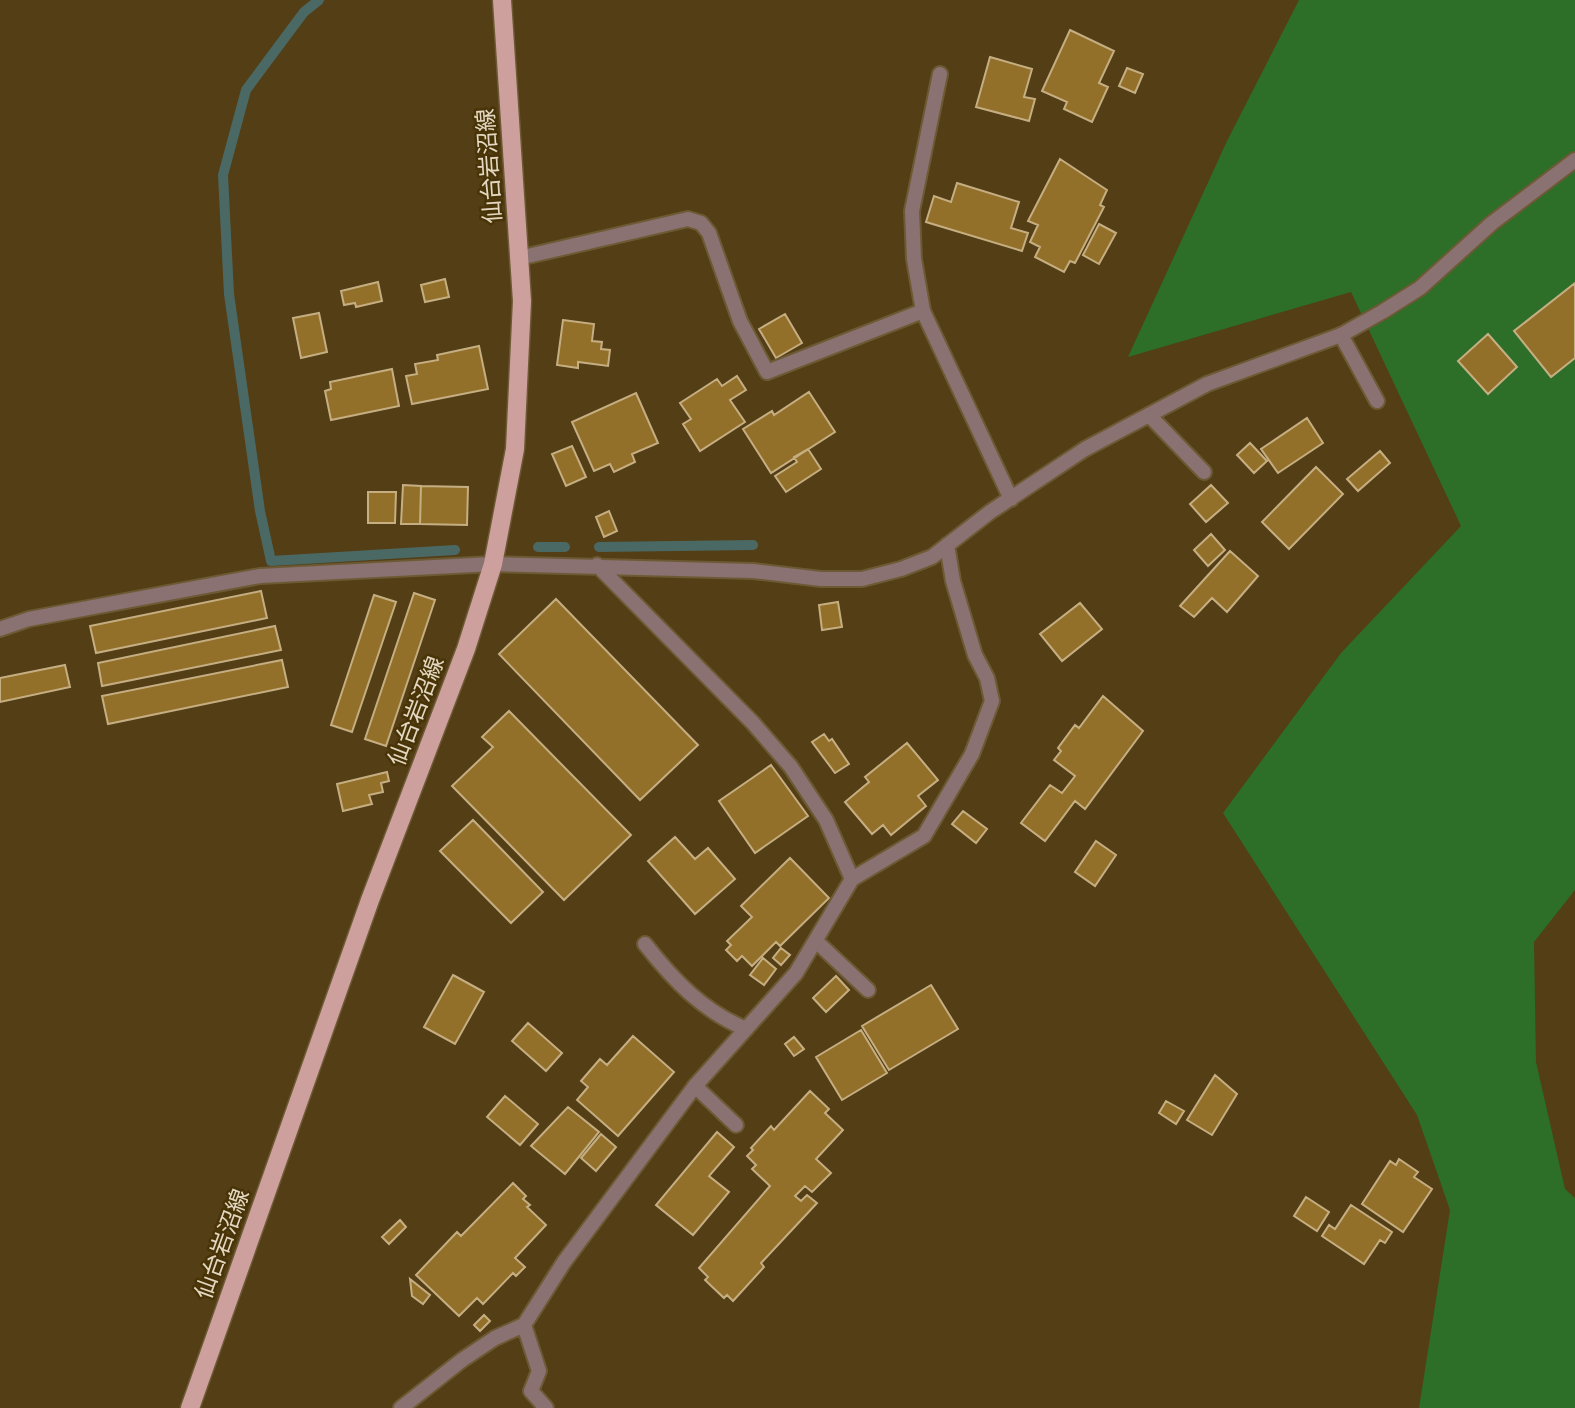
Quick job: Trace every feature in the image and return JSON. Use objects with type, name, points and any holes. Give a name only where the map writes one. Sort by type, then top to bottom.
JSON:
[{"type":"main road","name":"仙台岩沼線","points":[[190,1408],[366,913],[466,649],[493,564],[513,460],[522,323],[502,0]]},
{"type":"street","points":[[940,74],[912,211],[914,258],[923,312],[1012,499]]},
{"type":"street","points":[[0,629],[29,619],[260,576],[493,564],[753,571],[821,579],[862,579],[911,565],[932,556],[1085,449],[1207,384],[1341,335],[1420,288],[1492,223],[1575,160]]},
{"type":"street","points":[[519,258],[688,219],[701,223],[709,233],[740,321],[767,372],[923,312]]},
{"type":"street","points":[[1341,335],[1377,401]]},
{"type":"street","points":[[1149,415],[1204,472]]},
{"type":"street","points":[[401,1408],[462,1360],[495,1338],[524,1325],[564,1262],[695,1086],[796,973],[817,942],[852,879],[924,836],[972,754],[988,718],[992,701],[991,687],[975,655],[953,581],[947,545]]},
{"type":"street","points":[[597,565],[752,723],[791,767],[826,820],[852,879]]},
{"type":"street","points":[[817,942],[868,990]]},
{"type":"street","points":[[645,944],[672,978],[717,1016],[746,1029]]},
{"type":"street","points":[[695,1086],[736,1125]]},
{"type":"street","points":[[524,1325],[539,1371],[531,1391],[546,1408]]},
{"type":"green space","points":[[1299,0],[1575,0],[1575,890],[1534,942],[1536,1062],[1565,1189],[1575,1198],[1575,1408],[1419,1408],[1450,1210],[1417,1115],[1223,813],[1341,653],[1461,526],[1351,292],[1128,357],[1227,141]]},
{"type":"building","points":[[1070,30],[1114,51],[1099,83],[1108,87],[1092,122],[1064,109],[1067,102],[1042,91]]},
{"type":"building","points":[[990,57],[1032,69],[1024,97],[1035,99],[1029,121],[976,107]]},
{"type":"building","points":[[1127,68],[1143,74],[1135,93],[1119,86]]},
{"type":"building","points":[[1060,159],[1107,190],[1100,205],[1104,207],[1075,263],[1070,261],[1064,272],[1035,257],[1040,247],[1030,242],[1038,225],[1028,221]]},
{"type":"building","points":[[957,183],[1019,202],[1011,228],[1028,233],[1022,251],[926,222],[934,196],[951,202]]},
{"type":"building","points":[[1099,224],[1116,233],[1099,264],[1083,255]]},
{"type":"building","points":[[445,279],[449,297],[425,302],[421,285]]},
{"type":"building","points":[[378,282],[382,301],[356,307],[355,303],[344,305],[341,291]]},
{"type":"building","points":[[1575,283],[1575,358],[1551,377],[1514,331]]},
{"type":"building","points":[[319,313],[327,352],[301,358],[293,318]]},
{"type":"building","points":[[785,314],[802,343],[776,358],[759,329]]},
{"type":"building","points":[[563,320],[594,324],[592,341],[602,342],[601,349],[610,350],[608,366],[578,362],[578,368],[557,365]]},
{"type":"building","points":[[1488,334],[1517,367],[1488,394],[1458,361]]},
{"type":"building","points":[[479,346],[488,389],[412,404],[406,376],[417,374],[415,364],[438,360],[437,355]]},
{"type":"building","points":[[392,369],[399,406],[331,420],[325,391],[331,389],[330,382]]},
{"type":"building","points":[[737,376],[746,390],[730,400],[745,422],[700,451],[683,424],[691,419],[680,403],[717,379],[722,386]]},
{"type":"building","points":[[809,392],[835,432],[771,473],[743,429],[772,411],[774,415]]},
{"type":"building","points":[[636,393],[658,443],[632,454],[635,462],[614,472],[610,464],[594,471],[572,422]]},
{"type":"building","points":[[1307,418],[1323,443],[1278,473],[1261,449]]},
{"type":"building","points":[[1250,443],[1267,461],[1254,473],[1237,455]]},
{"type":"building","points":[[572,446],[586,477],[566,486],[552,454]]},
{"type":"building","points":[[808,449],[821,469],[786,492],[775,476],[797,462],[794,457]]},
{"type":"building","points":[[1380,451],[1390,463],[1358,491],[1347,479]]},
{"type":"building","points":[[1316,467],[1343,494],[1289,549],[1262,522]]},
{"type":"building","points":[[403,485],[421,486],[420,524],[401,524]]},
{"type":"building","points":[[1211,485],[1228,503],[1206,522],[1190,504]]},
{"type":"building","points":[[421,486],[468,487],[467,525],[420,524]]},
{"type":"building","points":[[368,492],[396,492],[395,523],[368,523]]},
{"type":"building","points":[[609,511],[617,531],[604,537],[596,517]]},
{"type":"building","points":[[1211,534],[1225,550],[1208,566],[1194,550]]},
{"type":"building","points":[[1230,551],[1258,576],[1227,612],[1212,598],[1194,617],[1180,606]]},
{"type":"building","points":[[261,591],[267,618],[96,653],[90,626]]},
{"type":"building","points":[[414,593],[435,600],[386,746],[365,739]]},
{"type":"building","points":[[374,595],[396,602],[352,732],[331,725]]},
{"type":"building","points":[[556,599],[698,745],[640,800],[499,654]]},
{"type":"building","points":[[838,602],[842,627],[822,630],[819,605]]},
{"type":"building","points":[[1080,603],[1102,629],[1062,661],[1040,634]]},
{"type":"building","points":[[275,626],[281,650],[102,686],[98,663]]},
{"type":"building","points":[[282,660],[288,687],[108,724],[102,696]]},
{"type":"building","points":[[65,665],[70,687],[0,702],[0,678]]},
{"type":"building","points":[[1103,696],[1143,731],[1085,809],[1075,801],[1045,841],[1021,823],[1050,785],[1062,793],[1075,776],[1054,760],[1061,751],[1058,748],[1075,725],[1079,728]]},
{"type":"building","points":[[509,711],[631,835],[564,900],[452,786],[493,747],[482,737]]},
{"type":"building","points":[[824,734],[829,741],[832,739],[849,764],[835,773],[812,742]]},
{"type":"building","points":[[907,743],[938,780],[918,796],[926,806],[891,835],[883,825],[872,834],[845,802],[869,782],[865,777]]},
{"type":"building","points":[[771,765],[808,816],[755,853],[719,801]]},
{"type":"building","points":[[387,772],[389,781],[381,783],[383,792],[369,795],[372,804],[343,811],[337,784]]},
{"type":"building","points":[[963,811],[987,829],[976,843],[952,824]]},
{"type":"building","points":[[473,820],[543,892],[511,923],[440,851]]},
{"type":"building","points":[[675,837],[695,859],[708,848],[735,879],[695,914],[648,861]]},
{"type":"building","points":[[1096,841],[1116,855],[1095,886],[1075,872]]},
{"type":"building","points":[[790,858],[829,898],[780,946],[776,942],[752,966],[742,956],[737,961],[726,950],[731,945],[727,941],[752,917],[741,906]]},
{"type":"building","points":[[781,948],[790,955],[781,965],[773,958]]},
{"type":"building","points":[[763,958],[776,969],[764,985],[750,975]]},
{"type":"building","points":[[453,975],[484,992],[455,1044],[424,1027]]},
{"type":"building","points":[[836,976],[849,990],[826,1012],[813,998]]},
{"type":"building","points":[[931,985],[958,1029],[889,1070],[862,1026]]},
{"type":"building","points":[[528,1023],[562,1053],[546,1071],[512,1041]]},
{"type":"building","points":[[861,1030],[887,1073],[842,1100],[816,1057]]},
{"type":"building","points":[[633,1036],[674,1072],[618,1136],[577,1100],[588,1087],[581,1081],[600,1059],[607,1065]]},
{"type":"building","points":[[794,1037],[804,1049],[794,1056],[785,1044]]},
{"type":"building","points":[[1215,1075],[1237,1094],[1212,1135],[1187,1120]]},
{"type":"building","points":[[810,1091],[829,1109],[825,1113],[843,1130],[816,1159],[831,1173],[812,1192],[805,1186],[795,1196],[801,1201],[807,1195],[817,1203],[761,1263],[764,1267],[733,1301],[727,1295],[724,1298],[705,1280],[708,1277],[699,1268],[770,1186],[752,1169],[756,1165],[747,1156],[753,1150],[751,1148],[771,1126],[774,1130]]},
{"type":"building","points":[[505,1096],[538,1124],[520,1145],[487,1117]]},
{"type":"building","points":[[1166,1101],[1184,1111],[1176,1124],[1159,1113]]},
{"type":"building","points":[[568,1107],[599,1132],[565,1174],[531,1146]]},
{"type":"building","points":[[717,1132],[734,1147],[709,1176],[729,1192],[693,1235],[656,1205]]},
{"type":"building","points":[[601,1134],[616,1147],[596,1171],[581,1158]]},
{"type":"building","points":[[1399,1159],[1418,1172],[1414,1177],[1432,1189],[1403,1232],[1362,1204],[1390,1161],[1396,1165]]},
{"type":"building","points":[[513,1183],[526,1196],[523,1199],[530,1205],[527,1207],[546,1225],[515,1258],[525,1267],[516,1276],[513,1273],[483,1304],[477,1298],[459,1316],[416,1275],[457,1232],[461,1236]]},
{"type":"building","points":[[1306,1197],[1329,1212],[1317,1231],[1294,1216]]},
{"type":"building","points":[[1351,1205],[1392,1232],[1385,1243],[1380,1240],[1364,1264],[1322,1236],[1329,1225],[1335,1229]]},
{"type":"building","points":[[400,1220],[406,1227],[389,1244],[382,1237]]},
{"type":"building","points":[[410,1279],[430,1295],[423,1304],[412,1296]]},
{"type":"building","points":[[484,1315],[490,1321],[480,1331],[474,1325]]},
{"type":"waterway","points":[[319,0],[304,12],[246,90],[223,175],[229,294],[260,511],[271,561],[455,550]]},
{"type":"waterway","points":[[599,547],[753,545]]},
{"type":"waterway","points":[[538,547],[565,547]]}]
